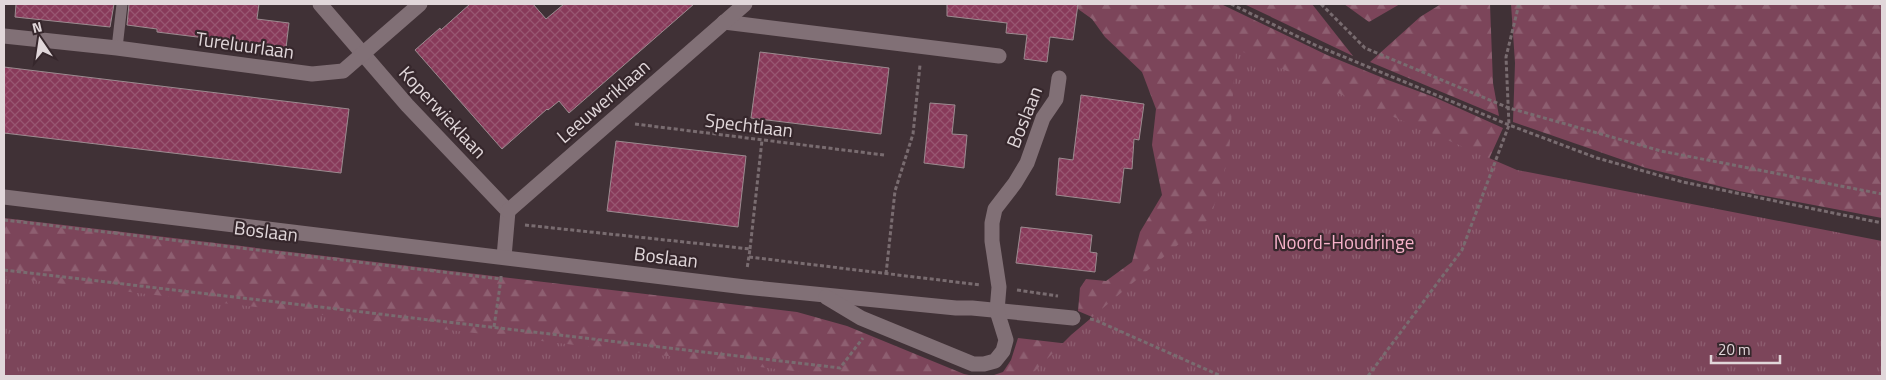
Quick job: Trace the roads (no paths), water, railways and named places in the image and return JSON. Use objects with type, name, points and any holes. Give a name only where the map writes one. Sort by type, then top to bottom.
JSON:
[{"type":"street","name":"Koperwieklaan","points":[[320,4],[507,217]]},
{"type":"street","points":[[362,53],[420,4]]},
{"type":"street","name":"Leeuweriklaan","points":[[507,217],[610,121],[745,4]]},
{"type":"street","points":[[724,22],[999,56]]},
{"type":"street","name":"Tureluurlaan","points":[[4,36],[117,48],[312,74],[343,71],[362,53]]},
{"type":"street","name":"Boslaan","points":[[822,295],[861,318],[972,364],[984,364],[995,361],[1003,351],[1006,340],[997,311],[999,287],[992,241],[992,223],[995,208],[1015,183],[1027,163],[1042,118],[1056,99],[1059,78]]},
{"type":"street","name":"Boslaan","points":[[4,197],[745,287],[1073,318]]},
{"type":"street","points":[[504,257],[507,217]]},
{"type":"lane","points":[[117,48],[122,4]]},
{"type":"park label","name":"Noord-Houdringe","points":[[1344,242]]}]
